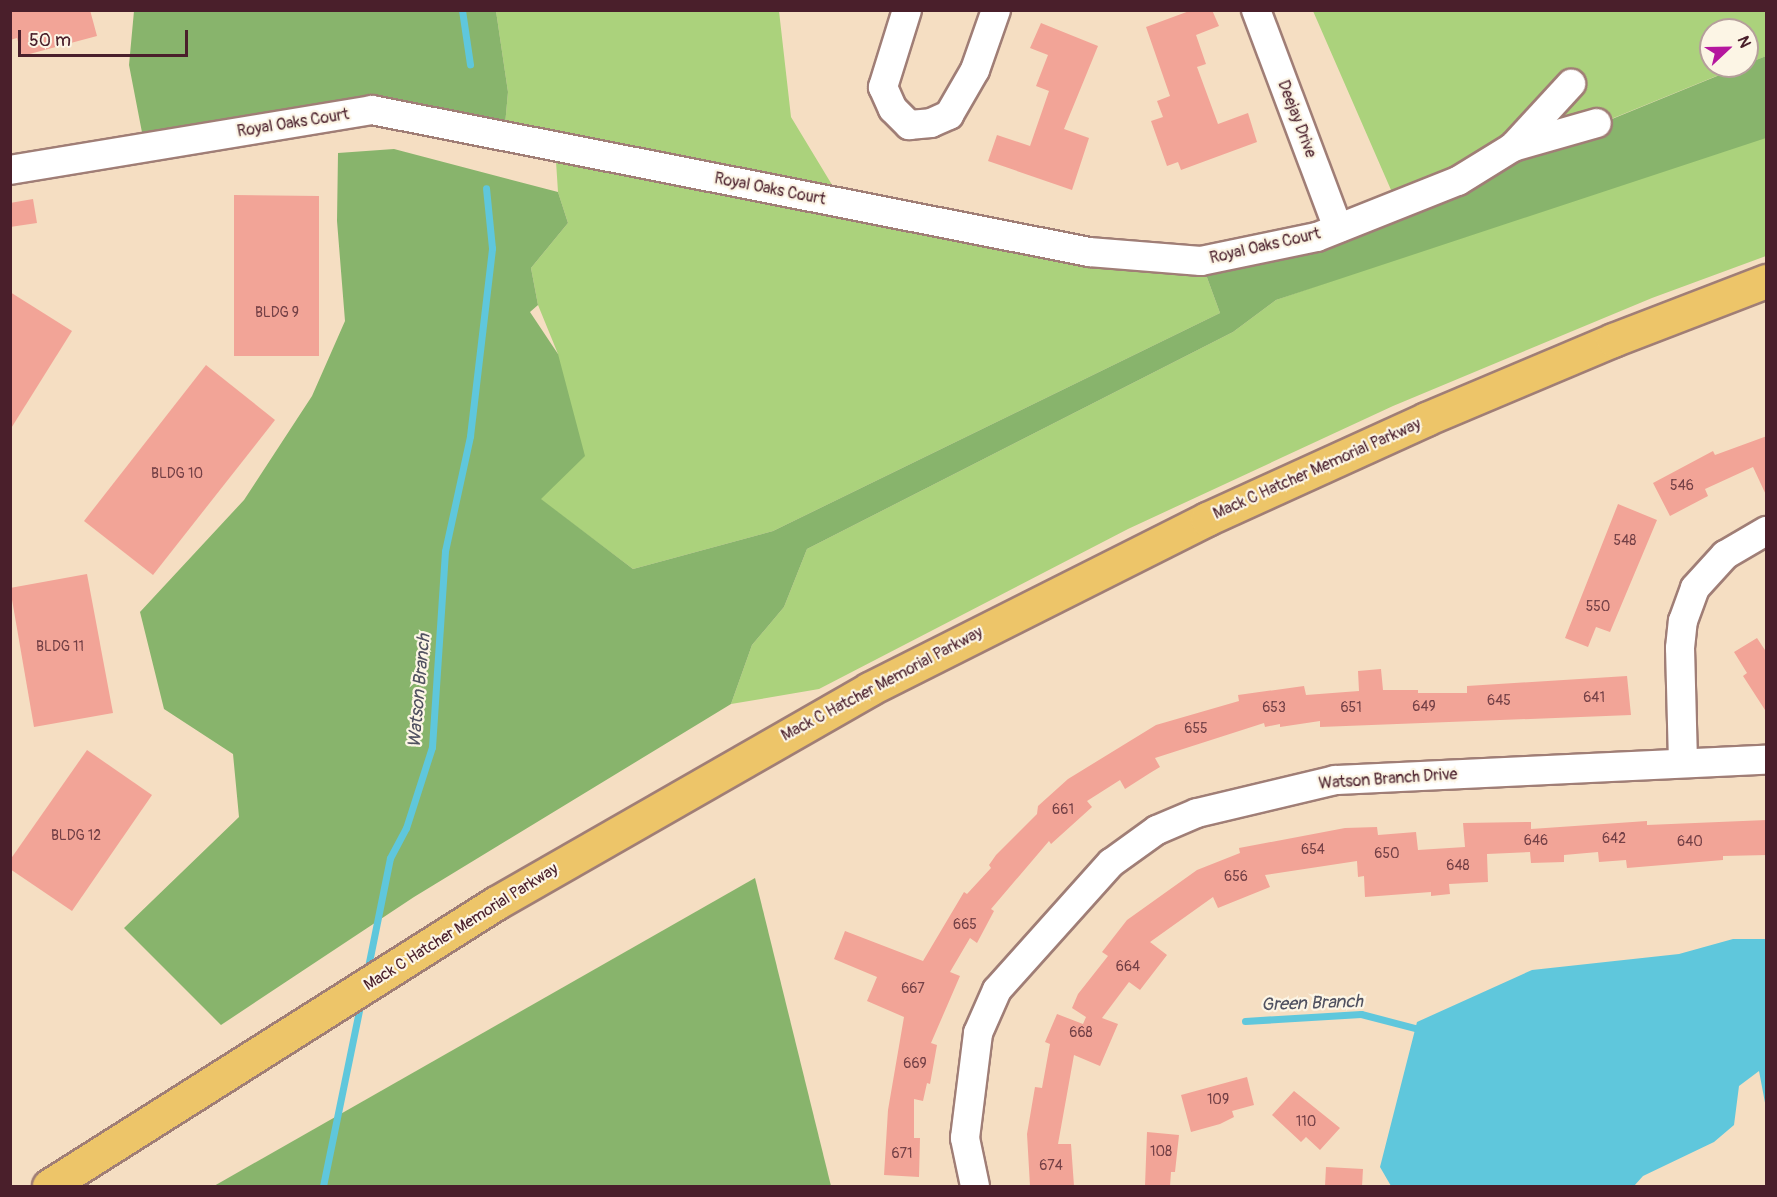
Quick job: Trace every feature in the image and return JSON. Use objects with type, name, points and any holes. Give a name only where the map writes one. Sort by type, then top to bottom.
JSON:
[{"type":"main road","name":"Mack C Hatcher Memorial Parkway","points":[[49,1186],[496,903],[868,689],[1207,519],[1602,344],[1767,281]]},
{"type":"street","points":[[907,10],[883,87],[893,109],[909,125],[931,123],[949,115],[975,70],[996,10]]},
{"type":"street","name":"Deejay Drive","points":[[1256,10],[1338,228]]},
{"type":"street","name":"Royal Oaks Court","points":[[10,170],[372,110],[1089,252],[1201,261],[1317,237],[1458,181],[1513,147],[1571,84]]},
{"type":"street","name":"Royal Oaks Court","points":[[1513,147],[1597,123]]},
{"type":"street","points":[[1683,762],[1680,648],[1683,621],[1695,588],[1725,555],[1767,531]]},
{"type":"street","name":"Watson Branch Drive","points":[[975,1186],[965,1138],[978,1033],[998,990],[1111,863],[1157,830],[1197,813],[1335,780],[1683,762],[1767,760]]},
{"type":"green space","points":[[134,11],[496,11],[508,92],[504,136],[372,110],[145,148],[129,65]]},
{"type":"green space","points":[[496,11],[779,11],[791,117],[843,203],[1201,261],[1220,313],[773,531],[633,569],[540,499],[558,354],[538,305],[531,268],[568,223],[558,192],[555,146],[504,136],[508,92]]},
{"type":"green space","points":[[1313,11],[1766,11],[1766,56],[1759,59],[1759,18],[1699,18],[1699,78],[1712,78],[1398,206]]},
{"type":"green space","points":[[1766,56],[1766,138],[1276,300],[1233,332],[807,549],[784,607],[752,645],[731,704],[414,897],[221,1025],[124,928],[239,817],[233,754],[164,709],[140,612],[244,500],[312,396],[345,321],[337,221],[338,153],[394,149],[558,192],[568,223],[531,268],[538,305],[530,312],[558,354],[585,456],[541,499],[633,569],[773,531],[1220,313],[1201,261],[1319,239],[1712,78],[1759,78],[1759,59]]},
{"type":"green space","points":[[1766,131],[1766,256],[1652,298],[1393,406],[1128,529],[819,689],[731,704],[752,645],[784,607],[807,549],[1233,332],[1276,300]]},
{"type":"green space","points":[[755,878],[831,1186],[214,1186]]},
{"type":"water","points":[[1733,939],[1766,939],[1766,1108],[1759,1071],[1739,1086],[1734,1125],[1714,1142],[1643,1176],[1634,1186],[1391,1186],[1380,1167],[1417,1022],[1532,970],[1679,954]]},
{"type":"building","points":[[10,10],[90,10],[97,36],[22,56],[17,38],[10,40]]},
{"type":"building","points":[[1192,10],[1212,10],[1219,26],[1196,35],[1206,64],[1197,67],[1218,124],[1248,113],[1257,142],[1181,170],[1178,162],[1167,166],[1151,121],[1163,117],[1157,101],[1170,96],[1146,27]]},
{"type":"building","points":[[1041,23],[1098,46],[1064,129],[1089,138],[1072,190],[988,161],[997,135],[1030,146],[1049,91],[1036,86],[1048,55],[1030,48]]},
{"type":"building","points":[[234,195],[319,196],[319,356],[234,356]]},
{"type":"building","points":[[33,199],[37,223],[10,227],[10,203]]},
{"type":"building","points":[[10,292],[72,331],[10,430]]},
{"type":"building","points":[[206,365],[275,420],[153,575],[84,521]]},
{"type":"building","points":[[1767,436],[1767,497],[1753,467],[1705,489],[1708,496],[1670,516],[1653,483],[1713,451],[1715,455]]},
{"type":"building","points":[[1618,504],[1657,520],[1610,632],[1596,627],[1588,647],[1565,638]]},
{"type":"building","points":[[87,574],[113,713],[34,727],[10,588]]},
{"type":"building","points":[[1757,638],[1767,653],[1767,713],[1743,676],[1747,673],[1734,652]]},
{"type":"building","points":[[1381,669],[1383,690],[1418,690],[1418,693],[1467,693],[1467,686],[1627,676],[1631,715],[1320,727],[1320,721],[1280,727],[1280,724],[1265,727],[1264,723],[1155,758],[1160,767],[1125,789],[1120,780],[1087,801],[1092,807],[1051,844],[1049,841],[991,909],[994,911],[977,943],[970,938],[950,972],[960,976],[931,1043],[937,1045],[930,1084],[927,1083],[923,1101],[914,1099],[914,1138],[920,1138],[919,1177],[884,1175],[888,1110],[904,1017],[867,1001],[877,977],[834,959],[845,931],[923,961],[964,892],[967,894],[991,868],[989,865],[996,855],[1037,814],[1038,806],[1068,779],[1156,725],[1239,701],[1238,695],[1304,686],[1306,695],[1359,691],[1358,671]]},
{"type":"building","points":[[87,750],[152,795],[72,911],[10,869],[10,860]]},
{"type":"building","points":[[1767,820],[1767,855],[1723,856],[1723,860],[1627,868],[1626,860],[1599,862],[1598,852],[1564,855],[1564,862],[1531,863],[1530,852],[1487,854],[1488,882],[1449,884],[1450,894],[1431,896],[1431,892],[1365,897],[1364,876],[1358,877],[1357,861],[1265,875],[1270,887],[1218,908],[1213,897],[1150,942],[1167,955],[1140,990],[1129,982],[1102,1018],[1118,1024],[1100,1066],[1074,1055],[1058,1144],[1071,1144],[1074,1186],[1030,1186],[1027,1134],[1035,1087],[1042,1088],[1050,1044],[1045,1042],[1057,1014],[1083,1024],[1086,1017],[1072,1008],[1078,994],[1108,956],[1102,952],[1127,920],[1197,870],[1240,853],[1239,848],[1345,828],[1377,827],[1378,835],[1416,832],[1418,850],[1465,847],[1463,823],[1531,822],[1531,829],[1647,821],[1647,825]]},
{"type":"building","points":[[1247,1077],[1254,1105],[1232,1111],[1234,1117],[1220,1124],[1191,1132],[1181,1095]]},
{"type":"building","points":[[1294,1091],[1340,1128],[1320,1150],[1306,1137],[1301,1142],[1272,1115]]},
{"type":"building","points":[[1147,1132],[1179,1135],[1175,1172],[1171,1172],[1170,1186],[1145,1186]]},
{"type":"building","points":[[1326,1167],[1363,1169],[1362,1186],[1325,1186]]},
{"type":"waterway","name":"Watson Branch","points":[[462,10],[470,64]]},
{"type":"waterway","name":"Watson Branch","points":[[367,972],[390,858],[406,828],[432,747],[445,551],[470,436],[492,248],[486,188]]},
{"type":"waterway","name":"Watson Branch","points":[[323,1186],[361,1001]]},
{"type":"waterway","name":"Green Branch","points":[[1245,1021],[1361,1014],[1415,1028]]}]
